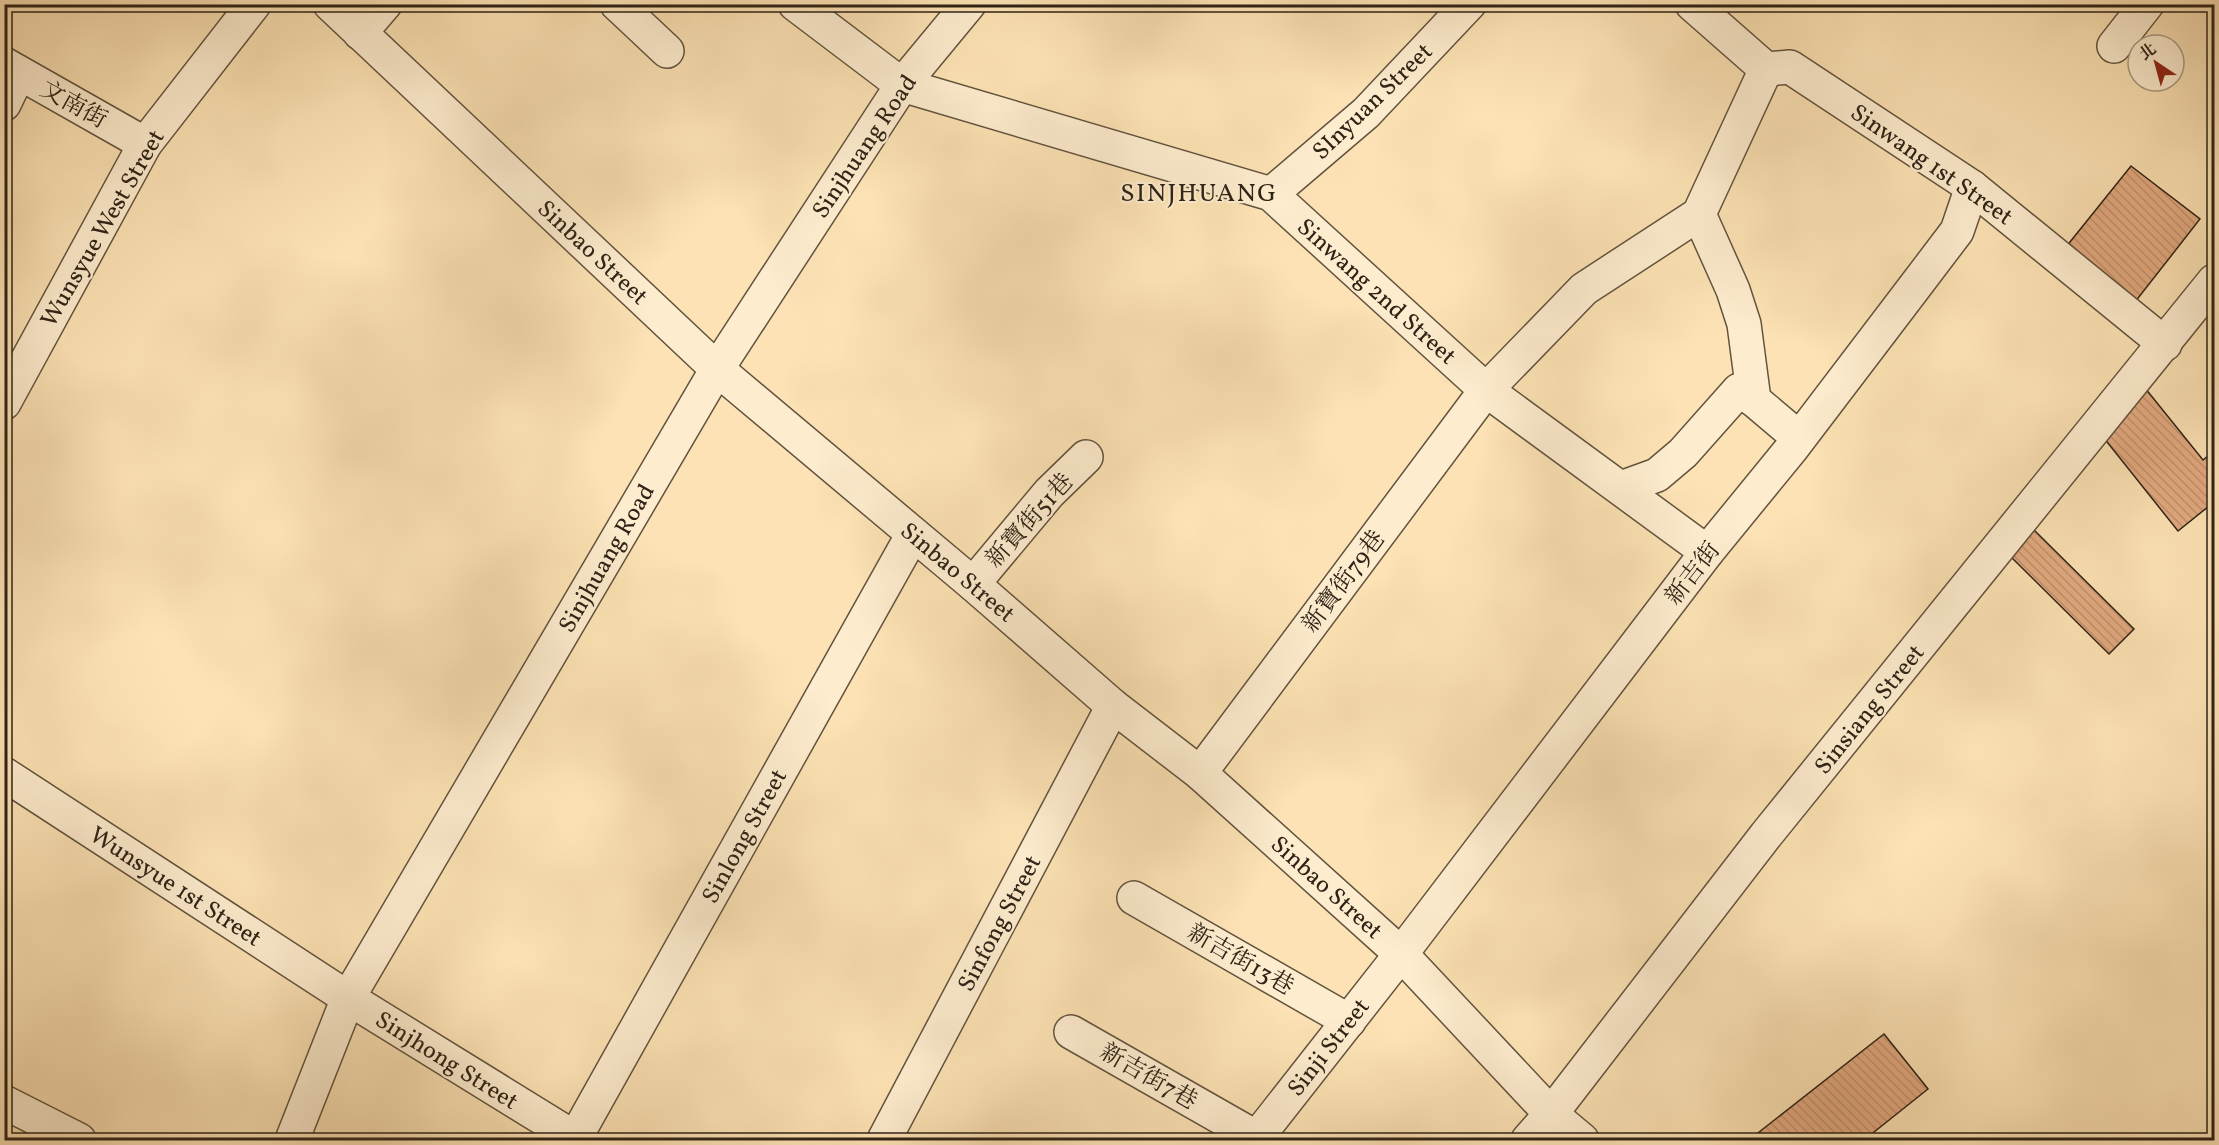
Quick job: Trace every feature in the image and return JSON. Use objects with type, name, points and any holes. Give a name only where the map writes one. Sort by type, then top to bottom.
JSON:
[{"type":"street","name":"Wunsyue West Street","points":[[4,403],[145,144],[254,4]]},
{"type":"street","points":[[360,33],[385,4]]},
{"type":"street","points":[[617,4],[667,51]]},
{"type":"street","points":[[795,4],[902,85]]},
{"type":"street","name":"Sinjhuang Road","points":[[292,1140],[348,998],[717,369],[902,85],[969,4]]},
{"type":"street","name":"SInyuan Street","points":[[1271,194],[1366,113],[1469,4]]},
{"type":"street","points":[[2114,46],[2147,4]]},
{"type":"street","name":"Sinbao Street","points":[[331,5],[717,369],[973,584],[1113,706],[1200,772],[1401,954],[1551,1114],[1582,1140]]},
{"type":"street","points":[[1701,7],[1766,69],[1699,214],[1733,290],[1744,324],[1754,400]]},
{"type":"street","name":"Sinwang 1st Street","points":[[1766,69],[1790,67],[1972,187],[2165,344]]},
{"type":"street","name":"文南街","points":[[12,68],[145,144]]},
{"type":"street","points":[[4,104],[12,68]]},
{"type":"street","name":"Sinwang 2nd Street","points":[[902,85],[1271,194],[1486,390],[1707,552]]},
{"type":"street","name":"新吉街","points":[[1401,954],[1707,552],[1799,438],[1957,231],[1972,187]]},
{"type":"street","name":"新寶街79巷","points":[[1200,772],[1486,390],[1584,289],[1699,214]]},
{"type":"street","name":"Sinsiang Street","points":[[1528,1140],[1551,1114],[1766,835],[2214,281]]},
{"type":"street","points":[[1621,488],[1657,475],[1683,453],[1739,390],[1799,438]]},
{"type":"street","name":"新寶街51巷","points":[[973,584],[1049,493],[1086,457]]},
{"type":"street","name":"Sinlong Street","points":[[575,1140],[913,534]]},
{"type":"street","name":"Sinfong Street","points":[[884,1140],[1113,706]]},
{"type":"street","name":"Wunsyue 1st Street","points":[[4,774],[348,998]]},
{"type":"street","name":"新吉街13巷","points":[[1134,898],[1349,1021]]},
{"type":"street","name":"Sinji Street","points":[[1256,1139],[1401,954]]},
{"type":"street","name":"Sinjhong Street","points":[[348,998],[575,1140]]},
{"type":"street","name":"新吉街7巷","points":[[1071,1032],[1256,1139]]},
{"type":"street","points":[[4,1102],[79,1140]]},
{"type":"building","points":[[2131,166],[2200,219],[2135,302],[2066,247]]},
{"type":"building","points":[[2145,388],[2203,460],[2214,451],[2214,502],[2178,531],[2096,428]]},
{"type":"building","points":[[2031,527],[2134,629],[2109,654],[2006,552]]},
{"type":"building","points":[[1884,1034],[1928,1089],[1864,1140],[1749,1140]]},
{"type":"district","name":"SINJHUANG","points":[[1199,192]]}]
